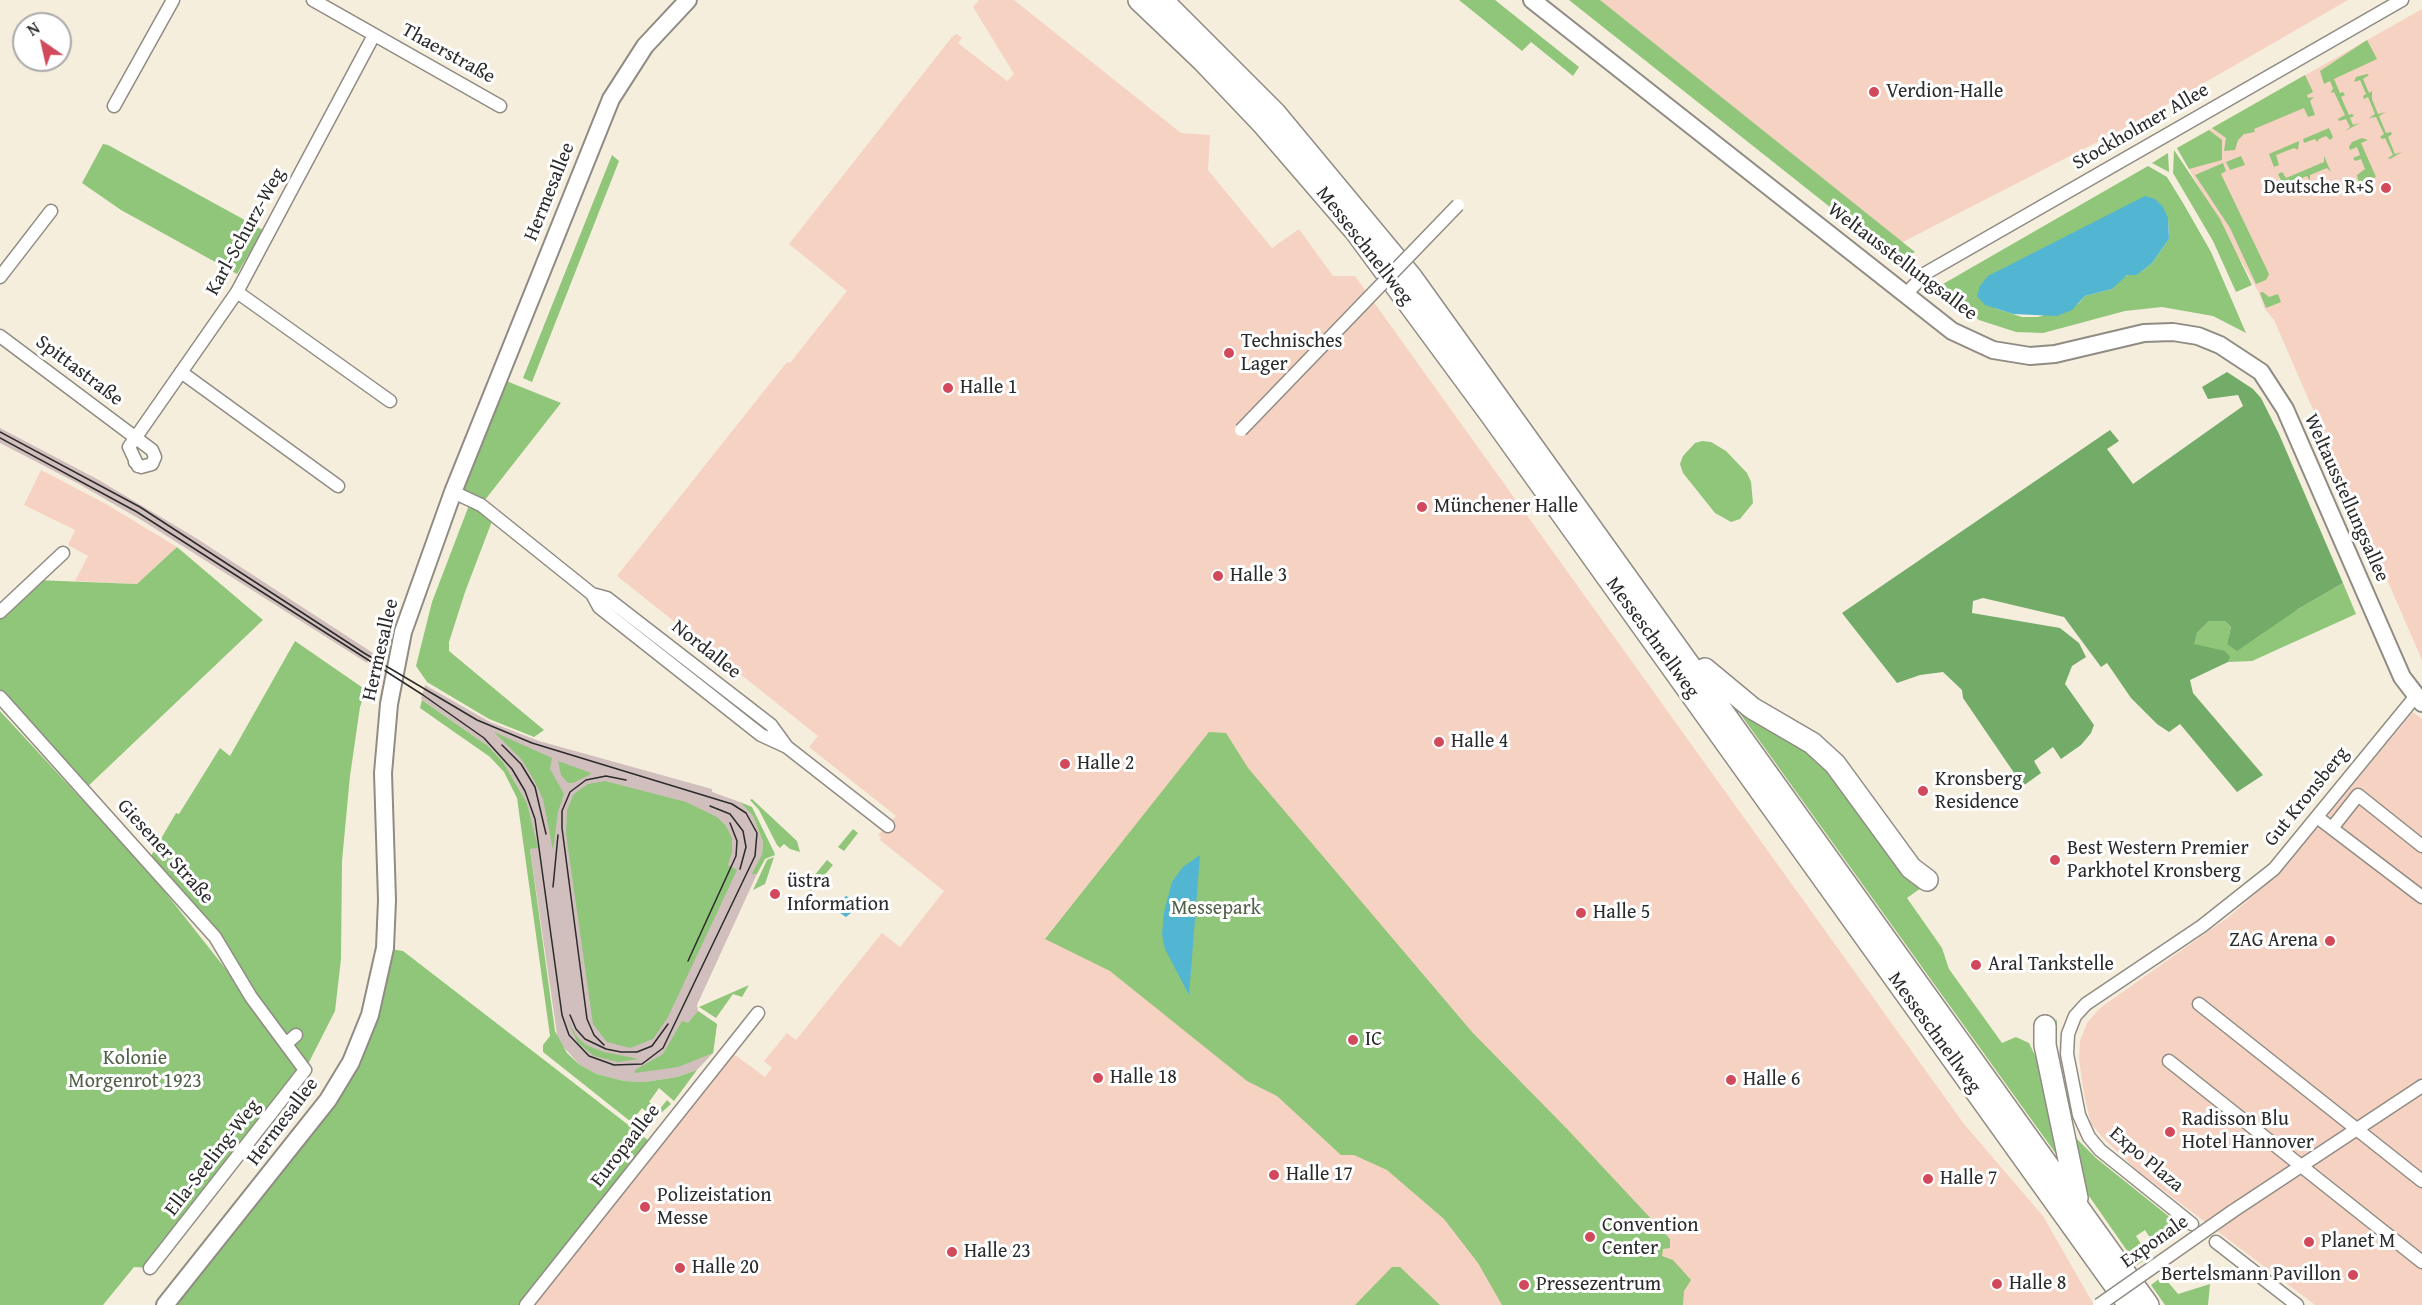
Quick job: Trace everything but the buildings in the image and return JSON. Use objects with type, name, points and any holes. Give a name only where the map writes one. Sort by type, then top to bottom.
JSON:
[{"type":"highway","name":"Messeschnellweg","points":[[1138,0],[1203,61],[1270,131],[1356,232],[2129,1305]]},
{"type":"highway","name":"Messeschnellweg","points":[[1162,0],[1275,112],[1412,278],[2148,1305]]},
{"type":"highway","points":[[1665,630],[1726,690],[1752,708],[1812,742],[1835,764],[1911,868],[1928,880]]},
{"type":"highway","points":[[2044,1026],[2045,1045],[2079,1207]]},
{"type":"main road","name":"Hermesallee","points":[[165,1305],[328,1100],[351,1062],[370,1015],[385,948],[387,900],[383,773],[388,704],[403,632],[453,492],[611,99],[645,46],[688,0]]},
{"type":"main road","name":"Weltausstellungsallee","points":[[1532,0],[1952,331],[1993,350],[2030,356],[2055,354],[2144,333],[2173,332],[2198,336],[2220,345],[2261,372],[2285,409],[2397,667],[2419,700]]},
{"type":"street","points":[[114,106],[173,0]]},
{"type":"street","name":"Thaerstraße","points":[[313,0],[500,106]]},
{"type":"street","name":"Stockholmer Allee","points":[[1906,294],[1926,273],[2402,0]]},
{"type":"street","name":"Karl-Schurz-Weg","points":[[136,438],[237,292],[374,35]]},
{"type":"street","points":[[1241,430],[1458,205]]},
{"type":"street","points":[[0,278],[51,211]]},
{"type":"street","points":[[237,292],[390,401]]},
{"type":"street","name":"Spittastraße","points":[[0,336],[136,438],[152,450],[154,457],[147,466],[141,467],[136,464],[129,447],[136,438]]},
{"type":"street","points":[[181,372],[338,486]]},
{"type":"street","name":"Nordallee","points":[[453,492],[481,505],[592,594],[607,598],[771,725],[787,747],[888,826]]},
{"type":"street","points":[[0,612],[63,553]]},
{"type":"street","name":"Giesener Straße","points":[[0,697],[215,937],[251,997],[305,1070]]},
{"type":"street","name":"Gut Kronsberg","points":[[2075,1016],[2086,1004],[2241,897],[2274,869],[2419,700]]},
{"type":"street","points":[[2332,828],[2358,795],[2422,846]]},
{"type":"street","points":[[2317,817],[2422,897]]},
{"type":"street","points":[[2199,1004],[2422,1181]]},
{"type":"street","name":"Europaallee","points":[[526,1305],[758,1013]]},
{"type":"street","name":"Expo Plaza","points":[[2075,1016],[2068,1034],[2067,1054],[2079,1115],[2089,1137],[2105,1155],[2192,1224]]},
{"type":"street","points":[[286,1044],[296,1035]]},
{"type":"street","points":[[2169,1061],[2422,1262]]},
{"type":"street","name":"Ella-Seeling-Weg","points":[[150,1268],[305,1070]]},
{"type":"street","points":[[2300,1166],[2422,1086]]},
{"type":"street","name":"Exponale","points":[[2099,1305],[2300,1166]]},
{"type":"street","points":[[2216,1242],[2297,1305]]},
{"type":"shaded area","points":[[979,0],[1014,0],[1181,133],[1210,135],[1208,170],[1272,248],[1299,229],[1333,276],[1355,276],[1964,1124],[2043,1216],[2094,1305],[527,1305],[727,1049],[765,1077],[772,1068],[764,1061],[787,1033],[796,1040],[882,933],[900,947],[944,891],[880,840],[881,837],[878,835],[896,816],[809,747],[818,736],[617,576],[787,362],[790,363],[847,291],[789,244],[952,37],[957,34],[962,38],[958,43],[1007,81],[1014,74],[973,7]]},
{"type":"shaded area","points":[[1583,0],[2348,0],[2138,121],[1895,246]]},
{"type":"shaded area","points":[[2422,9],[2422,660],[2274,320],[2265,309],[2258,291],[2177,148]]},
{"type":"shaded area","points":[[0,428],[97,479],[196,538],[373,653],[367,663],[143,521],[79,484],[0,443]]},
{"type":"shaded area","points":[[41,470],[106,504],[177,547],[137,584],[75,581],[88,556],[68,545],[75,530],[24,505]]},
{"type":"shaded area","points":[[425,685],[490,722],[539,741],[712,789],[712,792],[740,802],[753,816],[763,842],[762,854],[753,873],[757,874],[697,1005],[698,1011],[717,1024],[713,1053],[697,1070],[677,1077],[645,1082],[624,1081],[597,1074],[580,1065],[558,1041],[530,849],[537,847],[527,803],[503,762],[488,746],[421,699]]},
{"type":"shaded area","points":[[2413,712],[2422,719],[2422,1305],[2315,1305],[2139,1172],[2106,1141],[2091,1124],[2079,1059],[2080,1041],[2087,1023],[2100,1008],[2230,916],[2284,868]]},
{"type":"green space","points":[[1459,0],[1495,0],[1579,67],[1573,76],[1531,42],[1522,51]]},
{"type":"green space","points":[[1569,0],[1600,0],[1915,252],[1898,261]]},
{"type":"green space","points":[[2367,40],[2377,59],[2334,79],[2340,93],[2343,92],[2345,95],[2341,97],[2349,115],[2354,116],[2350,118],[2353,125],[2360,123],[2345,131],[2350,127],[2346,119],[2339,121],[2338,119],[2345,115],[2334,92],[2331,93],[2333,88],[2330,81],[2324,84],[2320,71]]},
{"type":"green space","points":[[2305,75],[2313,92],[2307,95],[2308,98],[2314,97],[2310,101],[2315,115],[2308,117],[2304,108],[2254,129],[2255,132],[2244,134],[2238,140],[2235,150],[2224,151],[2226,138],[2212,128]]},
{"type":"green space","points":[[2369,75],[2363,79],[2369,93],[2372,91],[2372,99],[2378,114],[2386,112],[2379,116],[2386,133],[2391,132],[2392,134],[2388,137],[2395,154],[2402,152],[2390,159],[2388,158],[2393,155],[2385,138],[2380,137],[2384,134],[2376,117],[2369,118],[2375,114],[2368,97],[2364,99],[2363,96],[2366,94],[2360,80],[2354,82],[2356,77]]},
{"type":"green space","points":[[2329,128],[2333,137],[2330,140],[2326,136],[2317,142],[2315,139],[2304,143],[2303,139]]},
{"type":"green space","points":[[2209,130],[2222,140],[2222,160],[2189,169],[2177,148]]},
{"type":"green space","points":[[2362,138],[2368,140],[2361,143],[2376,177],[2359,184],[2357,175],[2365,169],[2361,159],[2355,161],[2353,158],[2360,155],[2357,147],[2350,150],[2349,147],[2352,142]]},
{"type":"green space","points":[[2299,141],[2298,150],[2294,148],[2276,155],[2279,165],[2274,167],[2269,154]]},
{"type":"green space","points":[[103,144],[263,230],[237,274],[121,210],[82,183]]},
{"type":"green space","points":[[2174,150],[2220,219],[2252,285],[2236,292],[2213,241],[2173,173]]},
{"type":"green space","points":[[2168,153],[2169,172],[2152,163]]},
{"type":"green space","points":[[612,155],[619,161],[532,382],[523,378]]},
{"type":"green space","points":[[2241,156],[2245,165],[2230,170],[2226,162]]},
{"type":"green space","points":[[2324,156],[2331,172],[2327,168],[2310,175],[2310,181],[2307,176],[2288,184],[2290,190],[2286,191],[2278,174],[2282,172],[2286,178],[2324,162]]},
{"type":"green space","points":[[2223,163],[2226,171],[2221,174],[2269,274],[2266,280],[2256,284],[2230,228],[2195,175]]},
{"type":"green space","points":[[2148,166],[2167,177],[2183,203],[2211,252],[2246,333],[2213,316],[2162,307],[2125,311],[2043,333],[2016,332],[1979,320],[1942,291],[1943,284]],"holes":[[[2168,218],[2169,239],[2152,263],[2137,275],[2130,274],[2121,278],[2112,289],[2085,296],[2078,304],[2038,317],[2022,317],[1994,308]]]},
{"type":"green space","points":[[2263,292],[2269,297],[2278,294],[2281,302],[2266,308],[2260,293]]},
{"type":"green space","points":[[2227,372],[2253,389],[2261,398],[2279,434],[2343,583],[2298,609],[2237,651],[2227,644],[2231,627],[2225,621],[2209,621],[2197,633],[2194,644],[2225,651],[2230,657],[2228,662],[2190,680],[2193,693],[2263,775],[2237,792],[2180,724],[2169,732],[2157,724],[2131,698],[2107,663],[2101,667],[2064,617],[1983,598],[1973,601],[1972,613],[2060,628],[2079,643],[2086,657],[2072,666],[2065,684],[2094,725],[2091,733],[2081,745],[2061,759],[2053,747],[2034,761],[2041,773],[2023,786],[1963,698],[1962,690],[1943,672],[1920,675],[1897,683],[1842,613],[2110,430],[2119,441],[2107,449],[2133,484],[2243,406],[2238,395],[2208,399],[2202,387]]},
{"type":"green space","points":[[499,378],[561,403],[481,505],[494,516],[465,592],[449,642],[449,651],[544,730],[534,737],[489,719],[427,682],[416,666],[432,602],[471,500],[453,492]]},
{"type":"green space","points":[[1711,442],[1726,451],[1747,473],[1751,482],[1753,503],[1740,519],[1731,522],[1715,513],[1683,473],[1680,464],[1683,456],[1695,443]]},
{"type":"green space","points":[[177,547],[263,620],[84,790],[0,697],[0,612],[35,580],[137,584]]},
{"type":"green space","points":[[2343,583],[2356,614],[2252,661],[2228,662],[2229,657],[2193,644],[2197,633],[2209,621],[2225,621],[2231,627],[2227,644],[2298,609]]},
{"type":"green space","name":"Kolonie Morgenrot 1923","points":[[295,641],[366,690],[360,707],[350,776],[342,861],[341,959],[335,1011],[305,1070],[150,1268],[134,1267],[103,1305],[0,1305],[0,711],[150,873],[288,1048],[215,937],[148,861],[176,813],[179,814],[220,748],[230,756]]},
{"type":"green space","points":[[422,700],[488,746],[503,762],[527,803],[538,848],[530,849],[555,1031],[567,1053],[580,1065],[597,1074],[624,1081],[645,1082],[677,1077],[697,1070],[674,1101],[659,1088],[649,1102],[659,1110],[667,1100],[671,1104],[661,1113],[651,1110],[648,1113],[642,1108],[635,1117],[644,1124],[640,1129],[543,1052],[543,1045],[550,1036],[517,798],[504,772],[490,757],[420,708]]},
{"type":"green space","points":[[1731,701],[1806,744],[1925,885],[1907,898],[1942,948],[1949,969],[2002,1043],[2016,1037],[2029,1043],[2044,1074],[2059,1158]]},
{"type":"green space","points":[[494,732],[552,758],[550,769],[564,794],[558,812],[553,850],[543,799],[534,780],[522,760]]},
{"type":"green space","name":"Messepark","points":[[1209,732],[1226,733],[1248,768],[1472,1032],[1670,1239],[1670,1248],[1663,1249],[1662,1256],[1673,1260],[1691,1280],[1684,1291],[1683,1305],[1502,1305],[1478,1263],[1444,1219],[1387,1170],[1354,1155],[1341,1155],[1277,1096],[1247,1081],[1110,971],[1045,939]]},
{"type":"green space","points":[[558,761],[591,774],[573,783],[568,783],[561,775]]},
{"type":"green space","points":[[605,781],[686,802],[717,817],[726,826],[732,838],[732,852],[728,865],[737,870],[668,1017],[653,1039],[630,1048],[607,1042],[593,1024],[566,834],[567,810],[574,794],[588,784]]},
{"type":"green space","points":[[752,799],[797,841],[800,852],[784,844],[780,848],[777,845],[759,810],[750,800]]},
{"type":"green space","points":[[740,802],[752,807],[775,855],[765,859],[757,874],[752,874],[762,854],[763,842],[753,816]]},
{"type":"green space","points":[[853,829],[858,833],[844,851],[838,847]]},
{"type":"green space","points":[[774,857],[765,884],[753,890],[767,860]]},
{"type":"green space","points":[[827,860],[833,865],[811,891],[805,887]]},
{"type":"green space","points":[[385,948],[403,951],[653,1144],[526,1305],[165,1305],[351,1062]]},
{"type":"green space","points":[[749,985],[742,997],[733,994],[716,1018],[699,1007]]},
{"type":"green space","points":[[698,1011],[717,1024],[713,1053],[678,1067],[635,1073],[635,1070],[663,1054],[682,1021],[688,1023]]},
{"type":"green space","points":[[566,1018],[577,1037],[586,1045],[604,1052],[639,1059],[618,1062],[594,1056],[578,1043]]},
{"type":"green space","points":[[2057,1019],[2057,1053],[2075,1137],[2096,1158],[2177,1223],[2152,1241],[2145,1230],[2136,1236],[2149,1257],[2137,1265],[2082,1186],[2055,1074],[2054,1027]]},
{"type":"green space","points":[[1392,1267],[1400,1267],[1440,1305],[1355,1305]]},
{"type":"green space","points":[[2163,1276],[2178,1294],[2210,1284],[2208,1305],[2165,1305],[2151,1285]]},
{"type":"water","points":[[2145,196],[2155,199],[2163,207],[2168,218],[2169,239],[2152,263],[2137,275],[2127,275],[2112,289],[2085,296],[2072,310],[2057,316],[2013,314],[1985,305],[1977,296],[1980,286],[1988,276]]},
{"type":"water","points":[[1200,855],[1189,995],[1165,949],[1162,935],[1164,912],[1172,882],[1183,867]]},
{"type":"water","points":[[846,896],[856,900],[860,906],[846,917],[840,913],[842,906],[839,902]]},
{"type":"tram line","points":[[0,432],[140,507],[364,653],[477,720],[532,743],[732,804],[746,813],[757,833],[755,856],[663,1048],[642,1064],[614,1065],[589,1056],[569,1035],[562,1015],[535,819],[525,791],[512,769],[484,738],[423,695],[137,512],[0,438]]},
{"type":"tram line","points":[[502,745],[521,764],[535,787],[546,834]]},
{"type":"tram line","points":[[604,1045],[594,1035],[587,1019],[562,828],[562,811],[570,792],[586,780],[606,776],[626,780]]},
{"type":"tram line","points":[[710,806],[730,814],[743,831],[746,847],[740,869]]},
{"type":"tram line","points":[[688,961],[736,856],[737,841],[730,823]]},
{"type":"tram line","points":[[553,887],[558,835]]},
{"type":"tram line","points":[[570,1015],[576,1029],[585,1039],[606,1049],[621,1052],[637,1052],[652,1046],[668,1024]]},
{"type":"place","name":"Verdion-Halle","points":[[1874,92]]},
{"type":"place","name":"Deutsche R+S","points":[[2386,188]]},
{"type":"place","name":"Technisches Lager","points":[[1229,353]]},
{"type":"place","name":"Halle 1","points":[[948,388]]},
{"type":"place","name":"Münchener Halle","points":[[1422,507]]},
{"type":"place","name":"Halle 3","points":[[1218,576]]},
{"type":"place","name":"Halle 4","points":[[1439,742]]},
{"type":"place","name":"Halle 2","points":[[1065,764]]},
{"type":"place","name":"Kronsberg Residence","points":[[1923,791]]},
{"type":"place","name":"Best Western Premier Parkhotel Kronsberg","points":[[2055,860]]},
{"type":"place","name":"üstra Information","points":[[775,894]]},
{"type":"place","name":"Halle 5","points":[[1581,913]]},
{"type":"place","name":"ZAG Arena","points":[[2330,941]]},
{"type":"place","name":"Aral Tankstelle","points":[[1976,965]]},
{"type":"place","name":"IC","points":[[1353,1040]]},
{"type":"place","name":"Halle 18","points":[[1098,1078]]},
{"type":"place","name":"Halle 6","points":[[1731,1080]]},
{"type":"place","name":"Radisson Blu Hotel Hannover","points":[[2170,1132]]},
{"type":"place","name":"Halle 17","points":[[1274,1175]]},
{"type":"place","name":"Halle 7","points":[[1928,1179]]},
{"type":"place","name":"Polizeistation Messe","points":[[645,1207]]},
{"type":"place","name":"Convention Center","points":[[1590,1237]]},
{"type":"place","name":"Planet M","points":[[2309,1242]]},
{"type":"place","name":"Halle 23","points":[[952,1252]]},
{"type":"place","name":"Halle 20","points":[[680,1268]]},
{"type":"place","name":"Bertelsmann Pavillon","points":[[2353,1275]]},
{"type":"place","name":"Halle 8","points":[[1997,1284]]},
{"type":"place","name":"Pressezentrum","points":[[1524,1285]]}]
